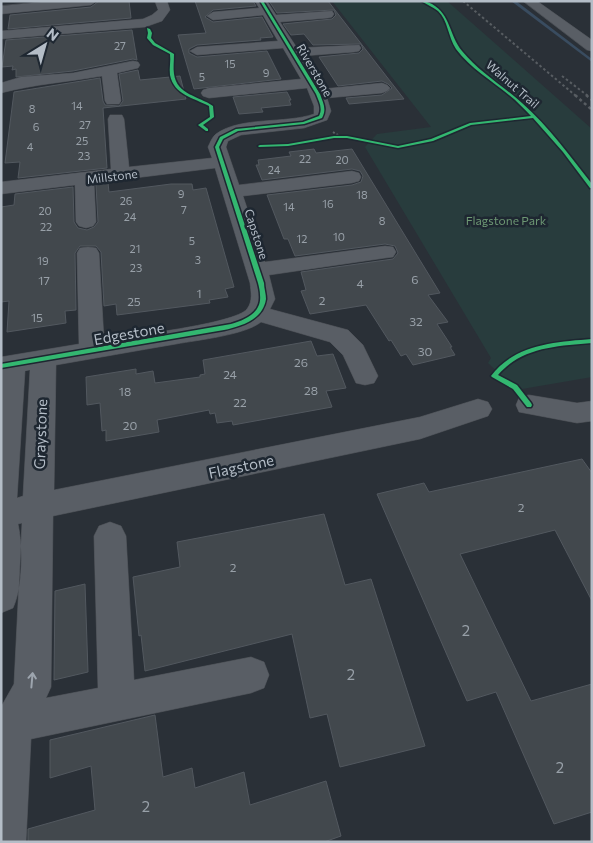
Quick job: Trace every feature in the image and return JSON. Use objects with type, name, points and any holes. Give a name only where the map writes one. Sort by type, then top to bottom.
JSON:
[{"type":"street","points":[[1,35],[145,23],[157,18],[164,10],[161,1]]},
{"type":"street","points":[[529,1],[592,46]]},
{"type":"street","points":[[1,10],[106,2]]},
{"type":"street","points":[[214,16],[267,10],[328,14]]},
{"type":"street","name":"Riverstone","points":[[222,162],[217,147],[221,138],[228,133],[236,130],[304,123],[321,117],[324,107],[267,10]]},
{"type":"street","points":[[197,51],[354,48]]},
{"type":"street","points":[[4,85],[109,71],[133,65]]},
{"type":"street","points":[[109,71],[113,101]]},
{"type":"street","points":[[209,92],[382,88]]},
{"type":"street","points":[[116,119],[122,175]]},
{"type":"street","name":"Millstone","points":[[1,188],[222,162]]},
{"type":"street","name":"Capstone","points":[[222,162],[256,270],[263,299],[257,313]]},
{"type":"street","points":[[231,192],[352,177]]},
{"type":"street","points":[[84,179],[86,222]]},
{"type":"street","points":[[256,270],[385,252]]},
{"type":"street","points":[[88,253],[92,352]]},
{"type":"street","points":[[257,313],[339,336],[354,351],[365,376]]},
{"type":"street","name":"Edgestone","points":[[7,365],[92,352],[234,326],[247,321],[257,313]]},
{"type":"street","name":"Graystone","points":[[7,713],[32,687],[43,360]]},
{"type":"street","name":"Graystone","points":[[1,505],[7,365]]},
{"type":"street","points":[[529,405],[577,413],[592,411]]},
{"type":"street","name":"Flagstone","points":[[1,514],[420,428],[478,409]]},
{"type":"street","points":[[1,518],[5,539],[1,597]]},
{"type":"street","points":[[110,536],[117,703]]},
{"type":"street","points":[[5,842],[7,713],[117,703],[251,675]]},
{"type":"path","points":[[328,137],[346,137]]},
{"type":"green space","name":"Flagstone Park","points":[[332,1],[447,1],[592,129],[592,377],[522,389],[505,379],[488,363],[491,358],[365,147],[377,134],[431,127]]},
{"type":"building","points":[[99,1],[129,1],[131,18],[8,29],[10,15],[91,7]]},
{"type":"building","points":[[195,1],[253,1],[256,6],[213,10],[205,17],[213,22],[262,17],[273,37],[260,38],[261,40],[197,45],[189,49],[189,53],[197,57],[267,51],[281,79],[194,89],[178,35],[206,33]]},
{"type":"building","points":[[269,1],[328,1],[404,99],[349,104],[346,98],[382,95],[392,88],[382,81],[338,86],[319,57],[359,53],[363,49],[361,44],[313,45],[304,34],[291,35],[283,24],[332,19],[336,15],[334,10],[277,13]]},
{"type":"building","points":[[132,30],[137,60],[133,59],[73,71],[16,77],[16,69],[12,70],[13,66],[2,67],[6,40]]},
{"type":"building","points":[[138,70],[140,80],[180,76],[186,99],[103,108],[107,168],[18,178],[20,162],[5,163],[14,92],[100,78],[105,105],[119,106],[123,101],[119,74]]},
{"type":"building","points":[[287,92],[291,105],[261,108],[263,112],[239,114],[233,97]]},
{"type":"building","points":[[314,149],[316,153],[352,149],[440,293],[428,295],[448,322],[437,324],[455,355],[413,365],[406,354],[401,356],[391,340],[389,341],[366,305],[310,314],[301,291],[306,290],[301,272],[393,259],[398,253],[395,246],[385,244],[295,256],[288,239],[284,239],[267,195],[352,185],[361,182],[363,176],[360,171],[352,169],[262,180],[256,165],[259,165],[258,160],[291,156],[289,152]]},
{"type":"building","points":[[108,183],[109,192],[171,184],[192,184],[193,190],[206,188],[234,287],[225,289],[228,297],[209,300],[210,303],[117,315],[116,304],[104,306],[101,252],[96,246],[80,246],[75,253],[76,310],[65,311],[66,323],[7,332],[9,301],[1,302],[1,207],[14,205],[15,194],[73,187],[74,222],[78,228],[87,230],[94,227],[98,222],[96,185]]},
{"type":"building","points":[[311,341],[317,356],[333,354],[346,388],[326,391],[332,407],[233,425],[232,421],[217,423],[215,413],[210,414],[209,410],[157,420],[159,432],[106,441],[106,430],[102,431],[100,403],[87,405],[86,377],[136,369],[136,374],[153,371],[155,383],[200,377],[200,375],[205,374],[203,360]]},
{"type":"building","points":[[582,459],[592,473],[592,601],[555,530],[460,554],[531,701],[592,684],[592,812],[554,824],[496,692],[467,701],[377,494],[424,483],[429,492]]},
{"type":"building","points":[[324,514],[345,585],[371,579],[425,746],[340,767],[327,714],[310,718],[292,634],[145,671],[141,635],[139,636],[133,577],[180,567],[177,542]]},
{"type":"building","points":[[85,584],[88,672],[54,680],[55,591]]},
{"type":"building","points":[[155,715],[163,777],[192,768],[195,788],[244,772],[250,805],[326,781],[341,836],[324,842],[28,842],[28,829],[95,810],[91,766],[50,778],[50,740]]},
{"type":"waterway","points":[[513,1],[592,61]]},
{"type":"railway","points":[[463,1],[576,96]]},
{"type":"railway","points":[[562,76],[588,96]]},
{"type":"railway","points":[[575,95],[592,110]]},
{"type":"railway","points":[[586,95],[592,100]]},
{"type":"cycle path","points":[[1,366],[224,328],[246,321],[257,313],[263,297],[261,283],[217,147],[221,138],[237,130],[304,123],[321,117],[323,111],[318,94],[261,1]]},
{"type":"cycle path","name":"Walnut Trail","points":[[422,1],[440,11],[447,22],[454,42],[465,57],[511,95],[544,127],[592,187]]},
{"type":"cycle path","points":[[148,29],[150,33],[149,38],[154,44],[172,54],[172,74],[177,87],[181,91],[211,106],[212,117],[200,125],[207,130]]},
{"type":"cycle path","name":"Walnut Trail","points":[[260,146],[288,145],[334,137],[347,137],[398,147],[432,140],[470,124],[533,117]]},
{"type":"cycle path","points":[[529,405],[515,387],[494,376],[503,366],[514,358],[538,348],[592,341]]}]
